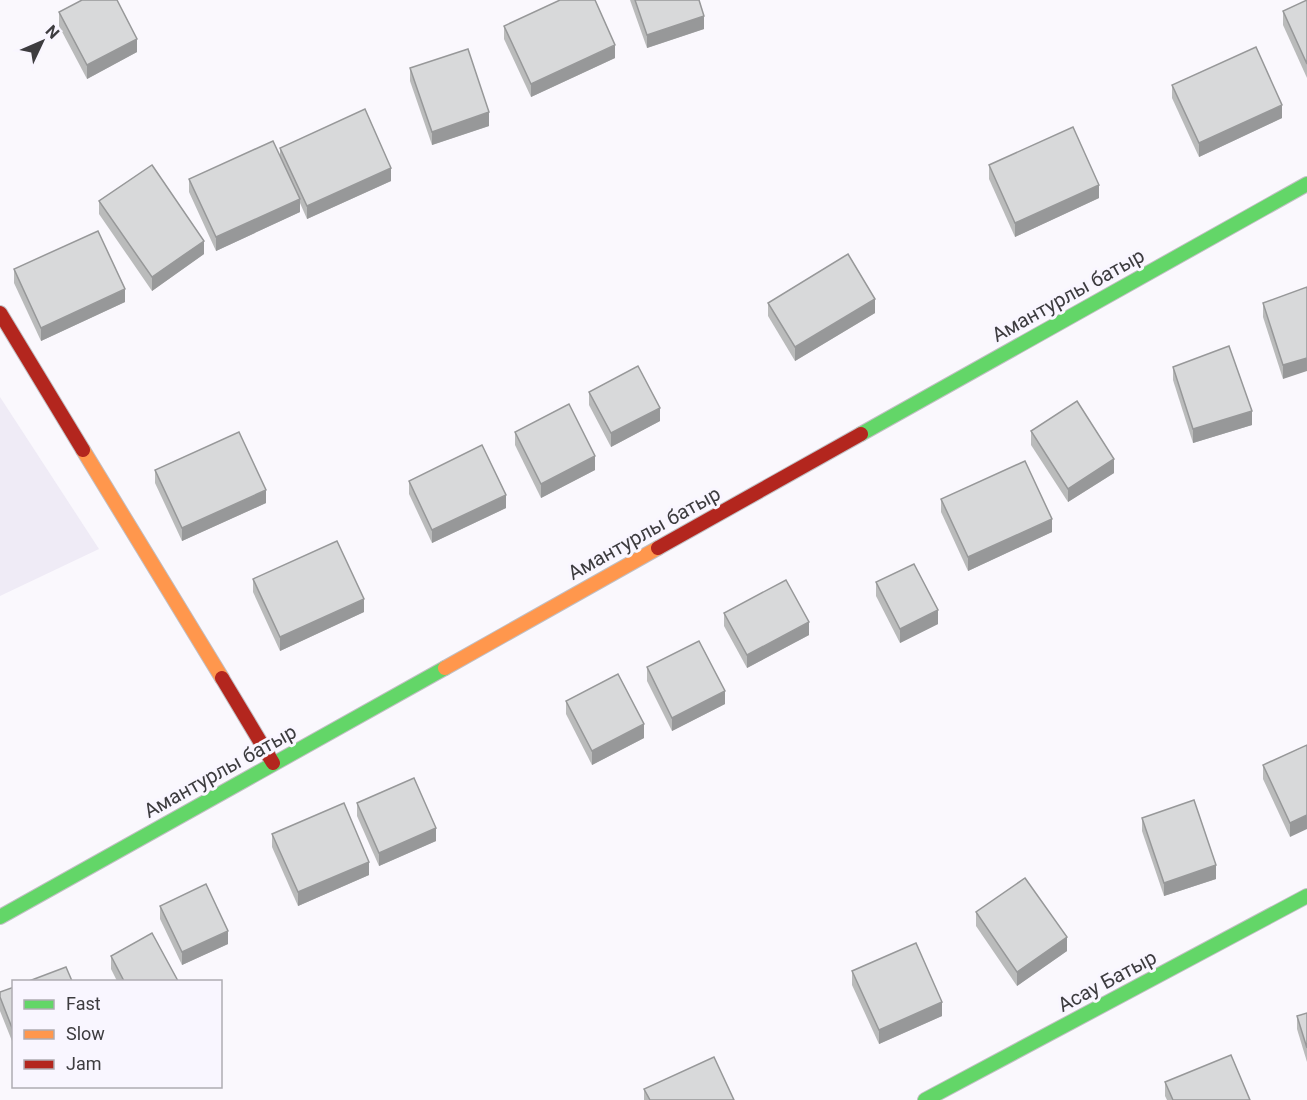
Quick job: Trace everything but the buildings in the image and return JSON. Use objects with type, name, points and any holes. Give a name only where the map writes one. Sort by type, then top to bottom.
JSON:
[{"type":"street","name":"Амантурлы батыр","points":[[0,916],[1307,184]]},
{"type":"street","points":[[0,313],[273,763]]},
{"type":"street","name":"Асау Батыр","points":[[926,1100],[1307,896]]},
{"type":"shaded area","points":[[0,397],[99,549],[0,596]]},
{"type":"traffic: fast","points":[[861,434],[1307,184]]},
{"type":"traffic: fast","points":[[0,917],[445,668]]},
{"type":"traffic: fast","points":[[925,1100],[1307,896]]},
{"type":"traffic: slow","points":[[83,450],[222,678]]},
{"type":"traffic: slow","points":[[445,668],[658,548]]},
{"type":"traffic: jam","points":[[0,313],[83,450]]},
{"type":"traffic: jam","points":[[658,548],[861,434]]},
{"type":"traffic: jam","points":[[222,678],[273,763]]}]
